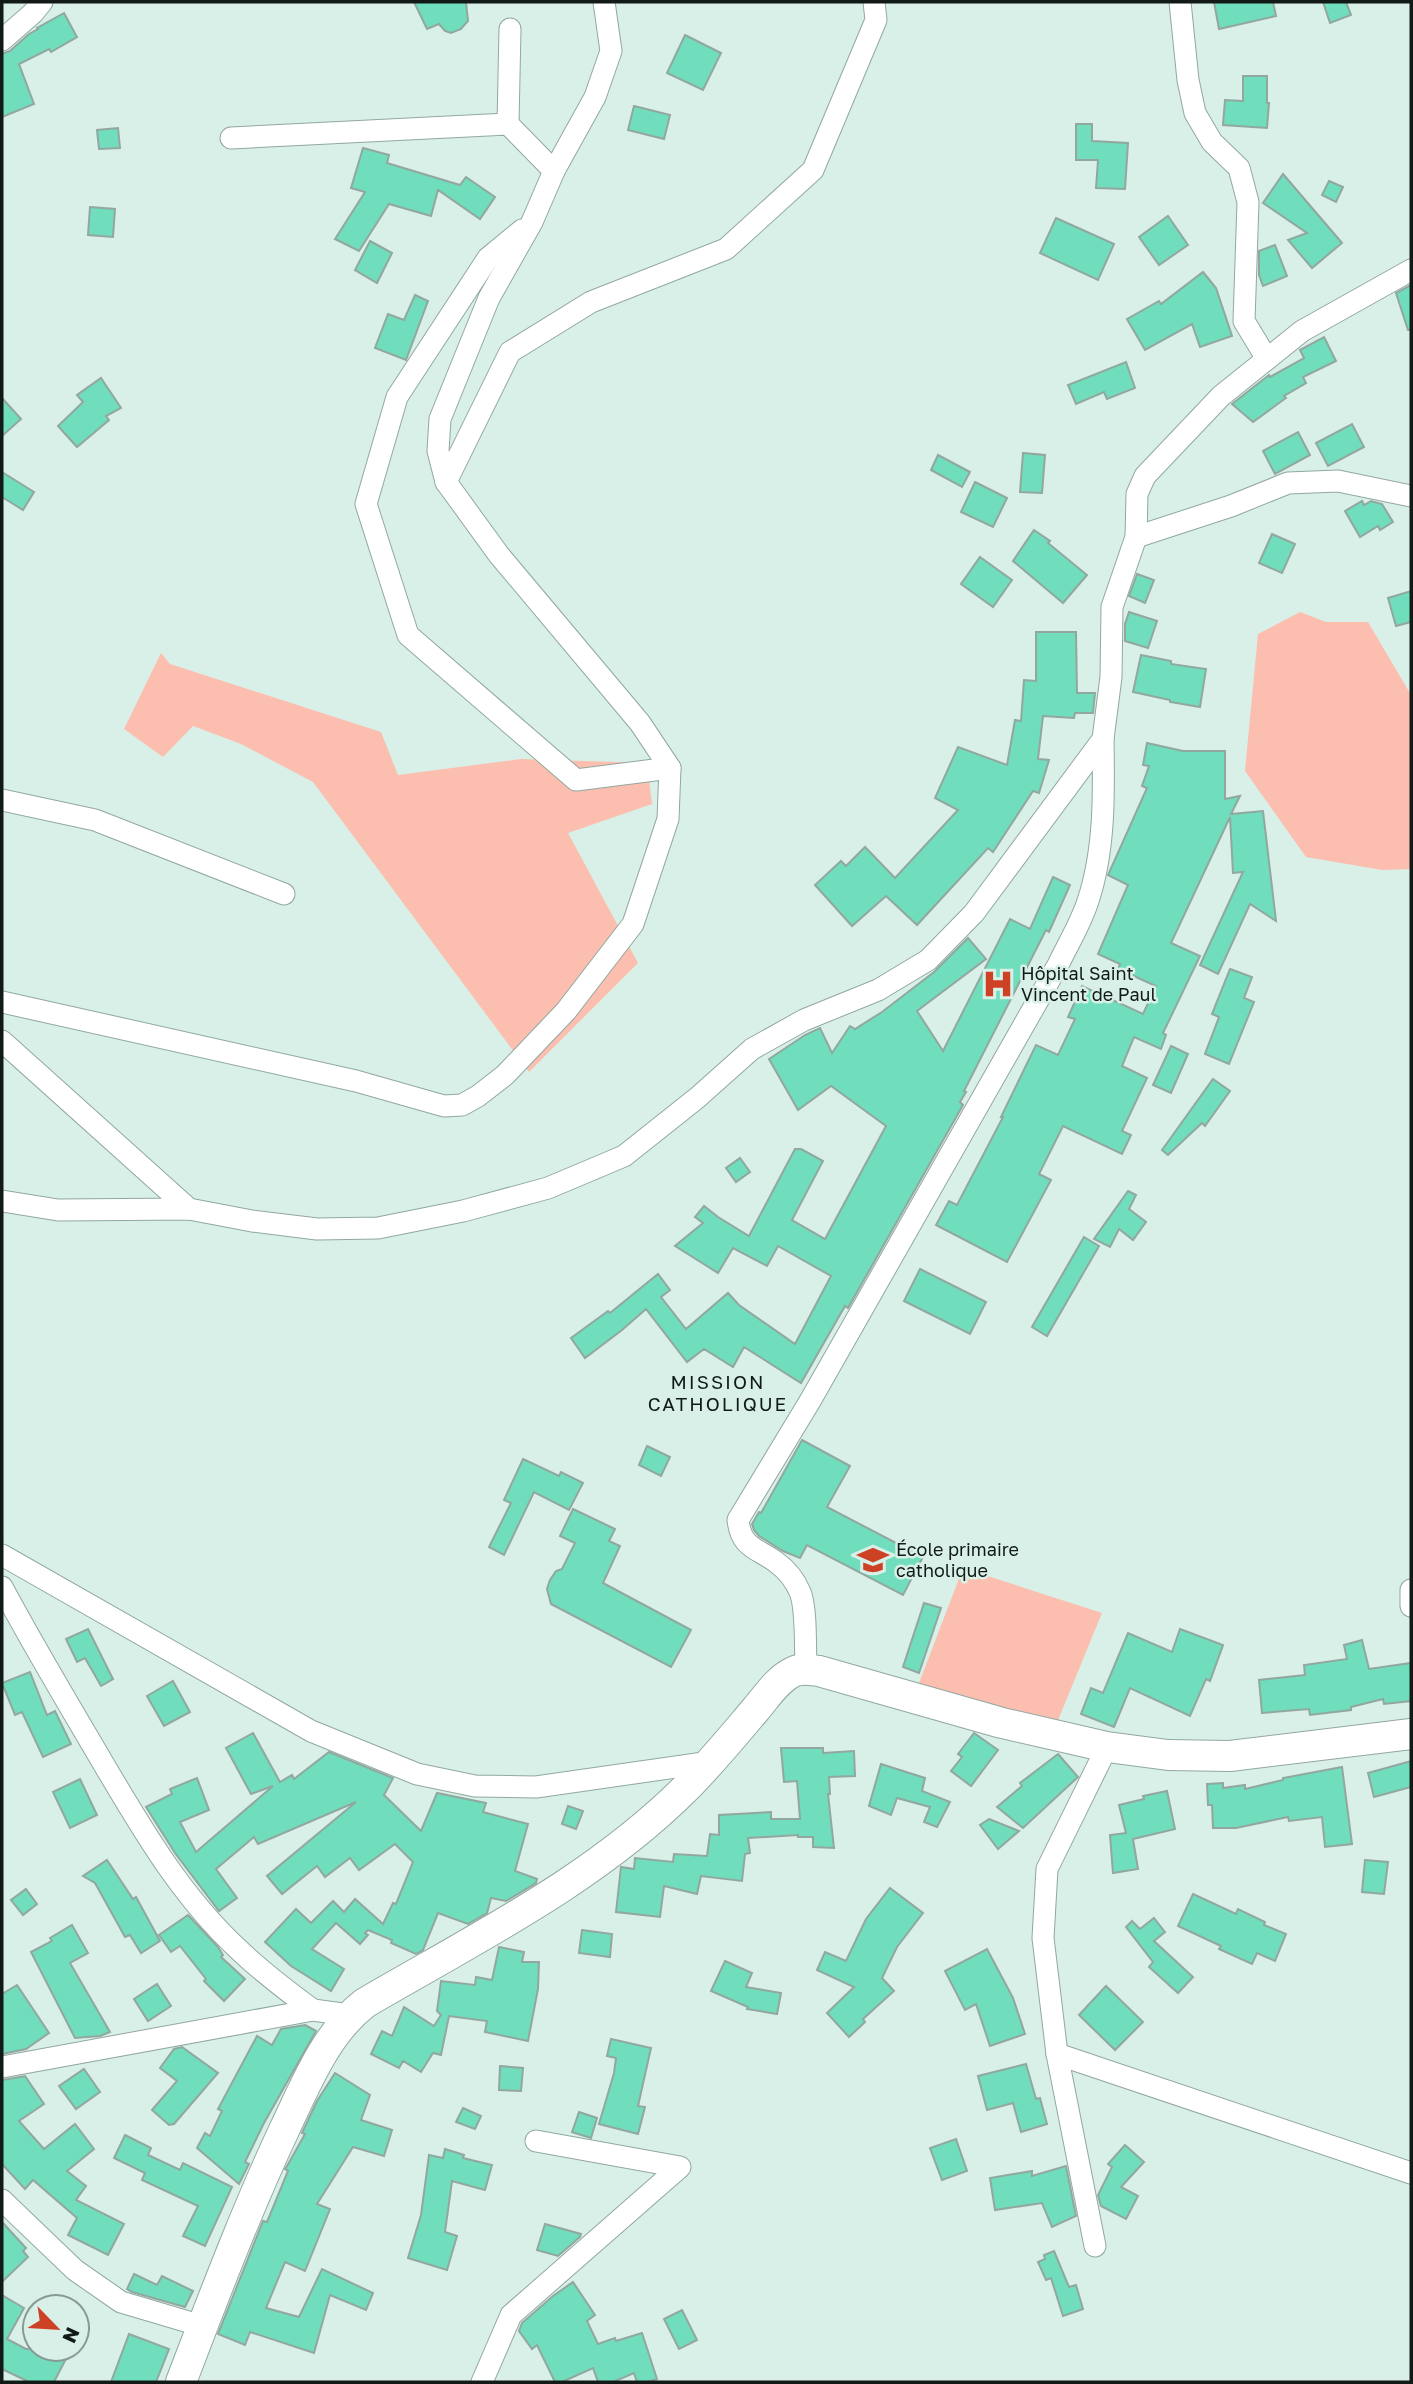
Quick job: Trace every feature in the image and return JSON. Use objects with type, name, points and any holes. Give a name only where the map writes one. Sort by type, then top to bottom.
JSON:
[{"type":"street","points":[[2,40],[42,2]]},
{"type":"street","points":[[2,1002],[356,1081],[444,1106],[462,1105],[505,1075],[566,1011],[633,924],[668,819],[670,768],[640,723],[499,555],[446,482],[438,451],[440,419],[489,298],[533,222],[554,171],[595,97],[611,51],[604,2]]},
{"type":"street","points":[[446,482],[510,352],[591,302],[726,249],[813,170],[876,20],[874,2]]},
{"type":"street","points":[[1180,2],[1188,80],[1195,113],[1212,142],[1239,168],[1248,202],[1244,321],[1267,359]]},
{"type":"street","points":[[510,29],[508,124],[554,171]]},
{"type":"street","points":[[231,138],[508,124]]},
{"type":"street","points":[[533,222],[488,258],[397,397],[366,503],[408,635],[576,780],[670,768]]},
{"type":"street","points":[[806,1670],[802,1595],[791,1576],[776,1562],[749,1546],[740,1534],[738,1520],[810,1401],[1063,955],[1088,901],[1098,856],[1104,795],[1104,739],[1111,677],[1112,607],[1136,537],[1138,494],[1145,476],[1221,396],[1302,331],[1411,270]]},
{"type":"street","points":[[1136,537],[1288,484],[1338,481],[1411,496]]},
{"type":"street","points":[[2,1201],[58,1210],[189,1209],[252,1222],[317,1229],[378,1228],[463,1212],[548,1188],[624,1156],[697,1098],[752,1049],[804,1020],[878,990],[928,960],[974,914],[1104,739]]},
{"type":"street","points":[[2,800],[95,820],[284,894]]},
{"type":"street","points":[[2,1041],[189,1209]]},
{"type":"street","points":[[2,1555],[311,1731],[417,1774],[475,1786],[536,1787],[710,1762]]},
{"type":"street","points":[[2,1587],[36,1650],[148,1839],[199,1908],[237,1948],[313,2010]]},
{"type":"street","points":[[1411,1590],[1411,1606]]},
{"type":"street","points":[[181,2382],[251,2201],[323,2052],[350,2015],[365,2003],[473,1942],[569,1882],[651,1819],[685,1790],[786,1676],[798,1670],[819,1671],[1002,1723],[1107,1747],[1168,1755],[1230,1756],[1411,1734]]},
{"type":"street","points":[[1095,2246],[1056,2054],[1043,1938],[1048,1869],[1107,1747]]},
{"type":"street","points":[[2,2067],[313,2010],[350,2015]]},
{"type":"street","points":[[1056,2054],[1411,2173]]},
{"type":"street","points":[[482,2382],[511,2315],[680,2167],[536,2141]]},
{"type":"street","points":[[2,2200],[75,2270],[121,2302],[202,2326]]},
{"type":"shaded area","points":[[1300,612],[1326,622],[1368,622],[1411,695],[1411,869],[1382,870],[1306,857],[1245,771],[1258,634]]},
{"type":"shaded area","points":[[161,653],[170,664],[381,732],[398,775],[521,759],[647,763],[652,804],[568,833],[638,963],[529,1072],[313,782],[241,744],[193,726],[163,757],[124,729]]},
{"type":"shaded area","points":[[963,1568],[1102,1613],[1054,1730],[916,1691]]},
{"type":"building","points":[[414,2],[466,2],[468,21],[461,29],[451,33],[439,24],[427,29]]},
{"type":"building","points":[[1214,2],[1273,2],[1276,16],[1219,29]]},
{"type":"building","points":[[1323,2],[1346,2],[1351,15],[1330,23]]},
{"type":"building","points":[[64,13],[77,37],[51,52],[49,49],[19,64],[34,104],[2,117],[2,54],[10,51],[37,28]]},
{"type":"building","points":[[685,35],[721,53],[703,90],[667,73]]},
{"type":"building","points":[[1243,76],[1267,76],[1267,128],[1223,125],[1225,100],[1243,101]]},
{"type":"building","points":[[634,106],[670,115],[664,139],[628,130]]},
{"type":"building","points":[[1076,124],[1092,124],[1092,141],[1128,143],[1125,189],[1096,188],[1098,160],[1076,160]]},
{"type":"building","points":[[118,128],[120,148],[99,149],[97,130]]},
{"type":"building","points":[[363,148],[389,155],[387,163],[460,185],[466,177],[495,197],[480,219],[438,190],[431,216],[389,204],[359,251],[335,239],[365,192],[351,188]]},
{"type":"building","points":[[1283,174],[1342,243],[1312,268],[1288,240],[1307,233],[1263,203]]},
{"type":"building","points":[[1329,181],[1343,187],[1336,202],[1322,195]]},
{"type":"building","points":[[90,207],[115,209],[113,237],[88,235]]},
{"type":"building","points":[[1168,216],[1188,245],[1159,265],[1139,237]]},
{"type":"building","points":[[1056,218],[1114,244],[1098,280],[1040,253]]},
{"type":"building","points":[[370,241],[392,253],[377,283],[355,270]]},
{"type":"building","points":[[1275,245],[1287,276],[1263,286],[1259,275],[1259,251]]},
{"type":"building","points":[[1203,272],[1216,288],[1232,336],[1200,347],[1192,324],[1145,350],[1127,319],[1159,301],[1161,304]]},
{"type":"building","points":[[1411,285],[1411,330],[1408,330],[1396,293]]},
{"type":"building","points":[[415,295],[428,301],[406,360],[375,348],[388,314],[404,320]]},
{"type":"building","points":[[1324,337],[1336,361],[1303,377],[1306,383],[1284,396],[1286,398],[1253,422],[1232,404],[1269,375],[1270,377],[1304,358],[1300,350]]},
{"type":"building","points":[[1126,362],[1135,388],[1107,399],[1104,392],[1076,404],[1068,385]]},
{"type":"building","points":[[101,378],[121,408],[106,416],[109,420],[77,447],[58,426],[83,402],[77,395]]},
{"type":"building","points":[[2,398],[21,419],[2,436]]},
{"type":"building","points":[[1352,424],[1364,447],[1328,466],[1316,443]]},
{"type":"building","points":[[1298,432],[1310,455],[1275,474],[1263,451]]},
{"type":"building","points":[[1023,453],[1045,455],[1042,493],[1020,492]]},
{"type":"building","points":[[938,455],[970,472],[962,487],[931,470]]},
{"type":"building","points":[[2,472],[34,492],[23,510],[2,497]]},
{"type":"building","points":[[975,482],[1007,498],[993,527],[961,512]]},
{"type":"building","points":[[1362,501],[1364,505],[1371,501],[1382,504],[1393,522],[1380,530],[1378,526],[1360,537],[1345,511]]},
{"type":"building","points":[[1034,530],[1087,575],[1063,603],[1013,561]]},
{"type":"building","points":[[1272,534],[1295,544],[1282,573],[1259,563]]},
{"type":"building","points":[[980,557],[1012,580],[993,607],[961,584]]},
{"type":"building","points":[[1137,574],[1154,580],[1145,603],[1129,596]]},
{"type":"building","points":[[1411,591],[1411,622],[1396,626],[1388,598]]},
{"type":"building","points":[[1129,612],[1157,621],[1148,648],[1125,641],[1125,624]]},
{"type":"building","points":[[1036,632],[1076,632],[1077,693],[1095,693],[1093,713],[1075,713],[1074,718],[1043,716],[1038,759],[1049,760],[1039,793],[1033,791],[993,852],[988,848],[917,925],[886,896],[852,926],[815,885],[841,861],[846,866],[865,847],[895,878],[958,810],[935,798],[958,747],[1007,765],[1015,720],[1021,721],[1024,680],[1036,681]]},
{"type":"building","points":[[1141,655],[1171,661],[1171,664],[1206,669],[1200,707],[1133,692]]},
{"type":"building","points":[[1147,743],[1183,751],[1225,751],[1225,799],[1240,796],[1231,814],[1263,811],[1276,921],[1250,904],[1218,974],[1200,965],[1243,872],[1233,873],[1230,817],[1171,943],[1200,956],[1163,1033],[1166,1035],[1161,1049],[1134,1037],[1122,1066],[1147,1078],[1122,1131],[1131,1135],[1122,1154],[1063,1126],[1039,1174],[1051,1180],[1007,1262],[936,1225],[949,1201],[957,1205],[1003,1117],[1036,1045],[1058,1055],[1075,1019],[1068,1017],[1082,986],[1143,1014],[1156,986],[1118,969],[1120,964],[1098,954],[1128,885],[1108,875],[1147,788],[1142,786],[1149,766],[1143,765]]},
{"type":"building","points":[[1053,877],[1070,885],[1049,932],[1046,930],[964,1091],[966,1092],[960,1102],[963,1105],[848,1308],[845,1306],[801,1383],[744,1347],[733,1367],[704,1349],[687,1362],[646,1309],[585,1358],[571,1338],[608,1311],[610,1313],[658,1274],[670,1290],[661,1297],[686,1329],[728,1293],[739,1305],[795,1344],[831,1276],[778,1246],[767,1266],[733,1248],[718,1273],[675,1246],[703,1223],[695,1217],[704,1206],[749,1236],[795,1149],[801,1149],[823,1161],[792,1220],[825,1239],[886,1126],[831,1086],[798,1110],[769,1059],[820,1028],[832,1053],[850,1026],[855,1029],[882,1012],[934,972],[968,938],[986,959],[917,1011],[943,1051],[1010,919],[1030,929]]},
{"type":"building","points":[[1230,969],[1252,977],[1244,998],[1254,1002],[1229,1064],[1205,1054],[1219,1017],[1212,1014]]},
{"type":"building","points":[[1171,1046],[1188,1054],[1171,1093],[1153,1085]]},
{"type":"building","points":[[1213,1079],[1230,1091],[1205,1126],[1202,1123],[1168,1155],[1162,1150]]},
{"type":"building","points":[[740,1158],[750,1172],[736,1182],[726,1168]]},
{"type":"building","points":[[1128,1191],[1136,1195],[1129,1209],[1146,1222],[1133,1240],[1119,1229],[1110,1247],[1094,1239]]},
{"type":"building","points":[[1084,1237],[1099,1246],[1047,1336],[1032,1327]]},
{"type":"building","points":[[920,1269],[986,1302],[970,1334],[904,1301]]},
{"type":"building","points":[[802,1440],[850,1466],[827,1507],[923,1557],[903,1595],[807,1545],[800,1558],[783,1551],[754,1530],[752,1524],[759,1512],[761,1513]]},
{"type":"building","points":[[647,1446],[670,1457],[661,1476],[639,1465]]},
{"type":"building","points":[[523,1459],[559,1476],[561,1472],[583,1483],[569,1510],[534,1492],[504,1555],[489,1547],[511,1503],[504,1500]]},
{"type":"building","points":[[573,1509],[615,1529],[609,1541],[620,1546],[603,1583],[691,1630],[671,1667],[551,1604],[547,1589],[550,1580],[556,1571],[562,1569],[575,1543],[560,1536]]},
{"type":"building","points":[[924,1603],[941,1608],[919,1673],[903,1667]]},
{"type":"building","points":[[88,1629],[113,1679],[101,1686],[85,1658],[77,1662],[66,1639]]},
{"type":"building","points":[[1180,1629],[1223,1645],[1210,1681],[1206,1679],[1190,1716],[1130,1688],[1114,1727],[1081,1714],[1091,1688],[1103,1693],[1128,1633],[1172,1652]]},
{"type":"building","points":[[1362,1640],[1369,1669],[1411,1663],[1411,1701],[1384,1704],[1383,1699],[1351,1707],[1351,1710],[1310,1715],[1309,1709],[1262,1713],[1259,1680],[1305,1675],[1304,1665],[1347,1659],[1344,1645]]},
{"type":"building","points":[[30,1672],[47,1715],[55,1711],[71,1744],[43,1757],[22,1712],[15,1715],[2,1683]]},
{"type":"building","points":[[173,1681],[190,1712],[164,1726],[147,1696]]},
{"type":"building","points":[[253,1733],[280,1782],[292,1775],[294,1779],[329,1752],[393,1778],[384,1795],[421,1831],[437,1793],[486,1803],[483,1812],[528,1824],[515,1871],[537,1879],[536,1883],[506,1901],[491,1898],[487,1913],[468,1924],[438,1913],[423,1950],[416,1954],[368,1930],[365,1933],[368,1935],[360,1944],[336,1923],[312,1949],[344,1969],[331,1991],[291,1966],[265,1942],[296,1909],[311,1923],[333,1901],[344,1912],[355,1899],[383,1924],[393,1903],[396,1904],[413,1862],[395,1844],[359,1870],[350,1858],[325,1877],[317,1866],[282,1894],[267,1876],[356,1802],[258,1844],[254,1837],[216,1869],[237,1898],[219,1911],[175,1853],[146,1807],[172,1794],[170,1789],[197,1778],[209,1810],[180,1822],[196,1852],[273,1786],[251,1794],[226,1748]]},
{"type":"building","points":[[974,1733],[998,1750],[971,1786],[951,1771],[962,1757],[958,1754]]},
{"type":"building","points":[[781,1748],[823,1748],[823,1753],[854,1751],[855,1776],[829,1777],[828,1794],[834,1848],[813,1847],[813,1837],[798,1835],[748,1838],[750,1853],[745,1854],[742,1881],[701,1876],[697,1894],[664,1886],[660,1917],[616,1912],[621,1867],[634,1869],[635,1858],[673,1862],[674,1854],[707,1856],[710,1834],[719,1835],[719,1815],[771,1812],[771,1819],[800,1819],[797,1781],[784,1782]]},
{"type":"building","points":[[1058,1754],[1078,1777],[1023,1828],[997,1807],[1022,1786],[1020,1783]]},
{"type":"building","points":[[1411,1761],[1411,1787],[1374,1797],[1368,1773]]},
{"type":"building","points":[[881,1764],[925,1778],[922,1791],[950,1802],[937,1827],[924,1822],[930,1807],[897,1798],[891,1815],[869,1806]]},
{"type":"building","points":[[1342,1767],[1352,1844],[1325,1847],[1322,1817],[1289,1821],[1288,1817],[1236,1828],[1213,1828],[1212,1805],[1208,1805],[1207,1784],[1223,1783],[1223,1788],[1245,1785],[1245,1789],[1283,1778]]},
{"type":"building","points":[[80,1779],[97,1815],[70,1828],[53,1792]]},
{"type":"building","points":[[1167,1791],[1175,1829],[1133,1839],[1138,1869],[1113,1873],[1110,1835],[1126,1833],[1119,1805]]},
{"type":"building","points":[[568,1806],[583,1811],[576,1829],[562,1824]]},
{"type":"building","points":[[989,1819],[1019,1831],[998,1849],[980,1825]]},
{"type":"building","points":[[107,1860],[133,1899],[136,1897],[160,1941],[141,1953],[130,1935],[125,1937],[95,1883],[83,1876]]},
{"type":"building","points":[[1365,1860],[1388,1862],[1384,1894],[1362,1892]]},
{"type":"building","points":[[890,1888],[923,1913],[897,1947],[882,1978],[894,1991],[863,2019],[865,2022],[849,2037],[827,2013],[854,1987],[817,1970],[825,1952],[846,1961],[866,1919]]},
{"type":"building","points":[[26,1889],[37,1904],[23,1915],[11,1900]]},
{"type":"building","points":[[1193,1894],[1236,1914],[1238,1909],[1265,1922],[1264,1925],[1286,1934],[1275,1961],[1257,1953],[1252,1964],[1178,1926]]},
{"type":"building","points":[[188,1915],[218,1947],[223,1955],[221,1957],[245,1979],[224,2001],[204,1981],[206,1979],[180,1946],[171,1952],[159,1935]]},
{"type":"building","points":[[1154,1918],[1165,1932],[1154,1941],[1193,1977],[1178,1993],[1149,1967],[1153,1962],[1126,1927],[1132,1921],[1140,1929]]},
{"type":"building","points":[[72,1925],[88,1953],[70,1963],[110,2032],[100,2036],[75,2038],[31,1952],[52,1941],[50,1938]]},
{"type":"building","points":[[582,1930],[612,1934],[610,1957],[579,1953]]},
{"type":"building","points":[[499,1947],[524,1952],[522,1962],[539,1962],[538,1989],[528,2041],[485,2032],[487,2021],[449,2016],[441,2055],[433,2053],[421,2072],[403,2061],[399,2068],[371,2054],[382,2031],[392,2036],[404,2007],[434,2026],[441,2015],[437,2011],[441,1981],[475,1985],[476,1977],[492,1980]]},
{"type":"building","points":[[987,1949],[1013,1998],[1025,2034],[990,2046],[976,2004],[965,2010],[945,1971]]},
{"type":"building","points":[[725,1961],[752,1973],[746,1987],[781,1993],[777,2014],[747,2009],[748,2007],[711,1991]]},
{"type":"building","points":[[157,1984],[171,2006],[148,2021],[134,1999]]},
{"type":"building","points":[[17,1985],[49,2033],[26,2049],[2,2054],[2,1994]]},
{"type":"building","points":[[1106,1986],[1143,2022],[1115,2050],[1079,2015]]},
{"type":"building","points":[[305,2025],[316,2031],[264,2123],[245,2162],[249,2164],[239,2184],[197,2148],[205,2133],[210,2136],[222,2111],[218,2109],[257,2036],[272,2045],[281,2029]]},
{"type":"building","points":[[611,2039],[651,2048],[638,2106],[645,2107],[638,2134],[599,2124],[614,2073],[616,2058],[607,2056]]},
{"type":"building","points":[[182,2047],[218,2073],[174,2124],[169,2125],[152,2110],[177,2081],[160,2068],[174,2049]]},
{"type":"building","points":[[1026,2064],[1036,2099],[1040,2098],[1047,2124],[1021,2132],[1013,2103],[987,2110],[978,2076]]},
{"type":"building","points":[[500,2066],[523,2068],[521,2091],[499,2090]]},
{"type":"building","points":[[84,2069],[100,2092],[76,2109],[59,2086]]},
{"type":"building","points":[[335,2073],[370,2095],[361,2120],[392,2130],[384,2156],[353,2147],[317,2204],[330,2209],[305,2271],[285,2262],[266,2308],[299,2317],[322,2269],[373,2293],[366,2310],[330,2295],[314,2353],[250,2332],[245,2345],[218,2334],[263,2221],[267,2222],[288,2171],[285,2169],[305,2134],[302,2133],[317,2101]]},
{"type":"building","points":[[25,2076],[44,2104],[19,2121],[44,2149],[75,2124],[94,2149],[67,2171],[86,2186],[76,2200],[124,2224],[108,2255],[68,2235],[77,2218],[33,2180],[25,2189],[2,2164],[2,2080]]},
{"type":"building","points":[[463,2108],[481,2116],[475,2129],[456,2122]]},
{"type":"building","points":[[579,2112],[597,2118],[591,2138],[572,2132]]},
{"type":"building","points":[[125,2135],[151,2148],[148,2155],[180,2170],[183,2163],[232,2187],[205,2246],[183,2236],[198,2206],[142,2180],[145,2173],[114,2158]]},
{"type":"building","points":[[956,2139],[967,2171],[942,2180],[930,2148]]},
{"type":"building","points":[[1125,2145],[1144,2162],[1121,2187],[1138,2196],[1126,2219],[1101,2206],[1098,2195],[1112,2167],[1108,2164]]},
{"type":"building","points":[[445,2149],[464,2155],[463,2158],[492,2165],[485,2190],[452,2181],[445,2232],[457,2236],[447,2270],[408,2258],[421,2215],[429,2155],[443,2158]]},
{"type":"building","points":[[1066,2166],[1076,2216],[1052,2227],[1042,2203],[995,2210],[990,2178],[1032,2171],[1032,2176]]},
{"type":"building","points":[[2,2222],[26,2248],[23,2251],[28,2257],[2,2282]]},
{"type":"building","points":[[545,2224],[581,2234],[558,2256],[537,2250]]},
{"type":"building","points":[[1054,2251],[1069,2287],[1076,2285],[1083,2309],[1063,2316],[1051,2278],[1046,2280],[1038,2262],[1045,2259],[1044,2255]]},
{"type":"building","points":[[134,2274],[157,2285],[162,2276],[193,2291],[185,2307],[132,2292],[127,2289]]},
{"type":"building","points":[[573,2282],[595,2315],[587,2321],[598,2344],[642,2333],[657,2379],[637,2382],[634,2373],[613,2382],[598,2382],[593,2368],[562,2382],[555,2382],[537,2345],[532,2349],[519,2331],[522,2323]]},
{"type":"building","points":[[2,2295],[21,2306],[21,2313],[7,2339],[21,2346],[21,2363],[64,2363],[54,2382],[29,2382],[2,2369]]},
{"type":"building","points":[[682,2310],[697,2340],[679,2349],[664,2319]]},
{"type":"building","points":[[129,2334],[169,2349],[156,2382],[111,2382]]},
{"type":"place","name":"Hôpital Saint Vincent de Paul","points":[[998,984]]},
{"type":"place","name":"École primaire catholique","points":[[873,1560]]},
{"type":"district","name":"MISSION CATHOLIQUE","points":[[718,1393]]}]
